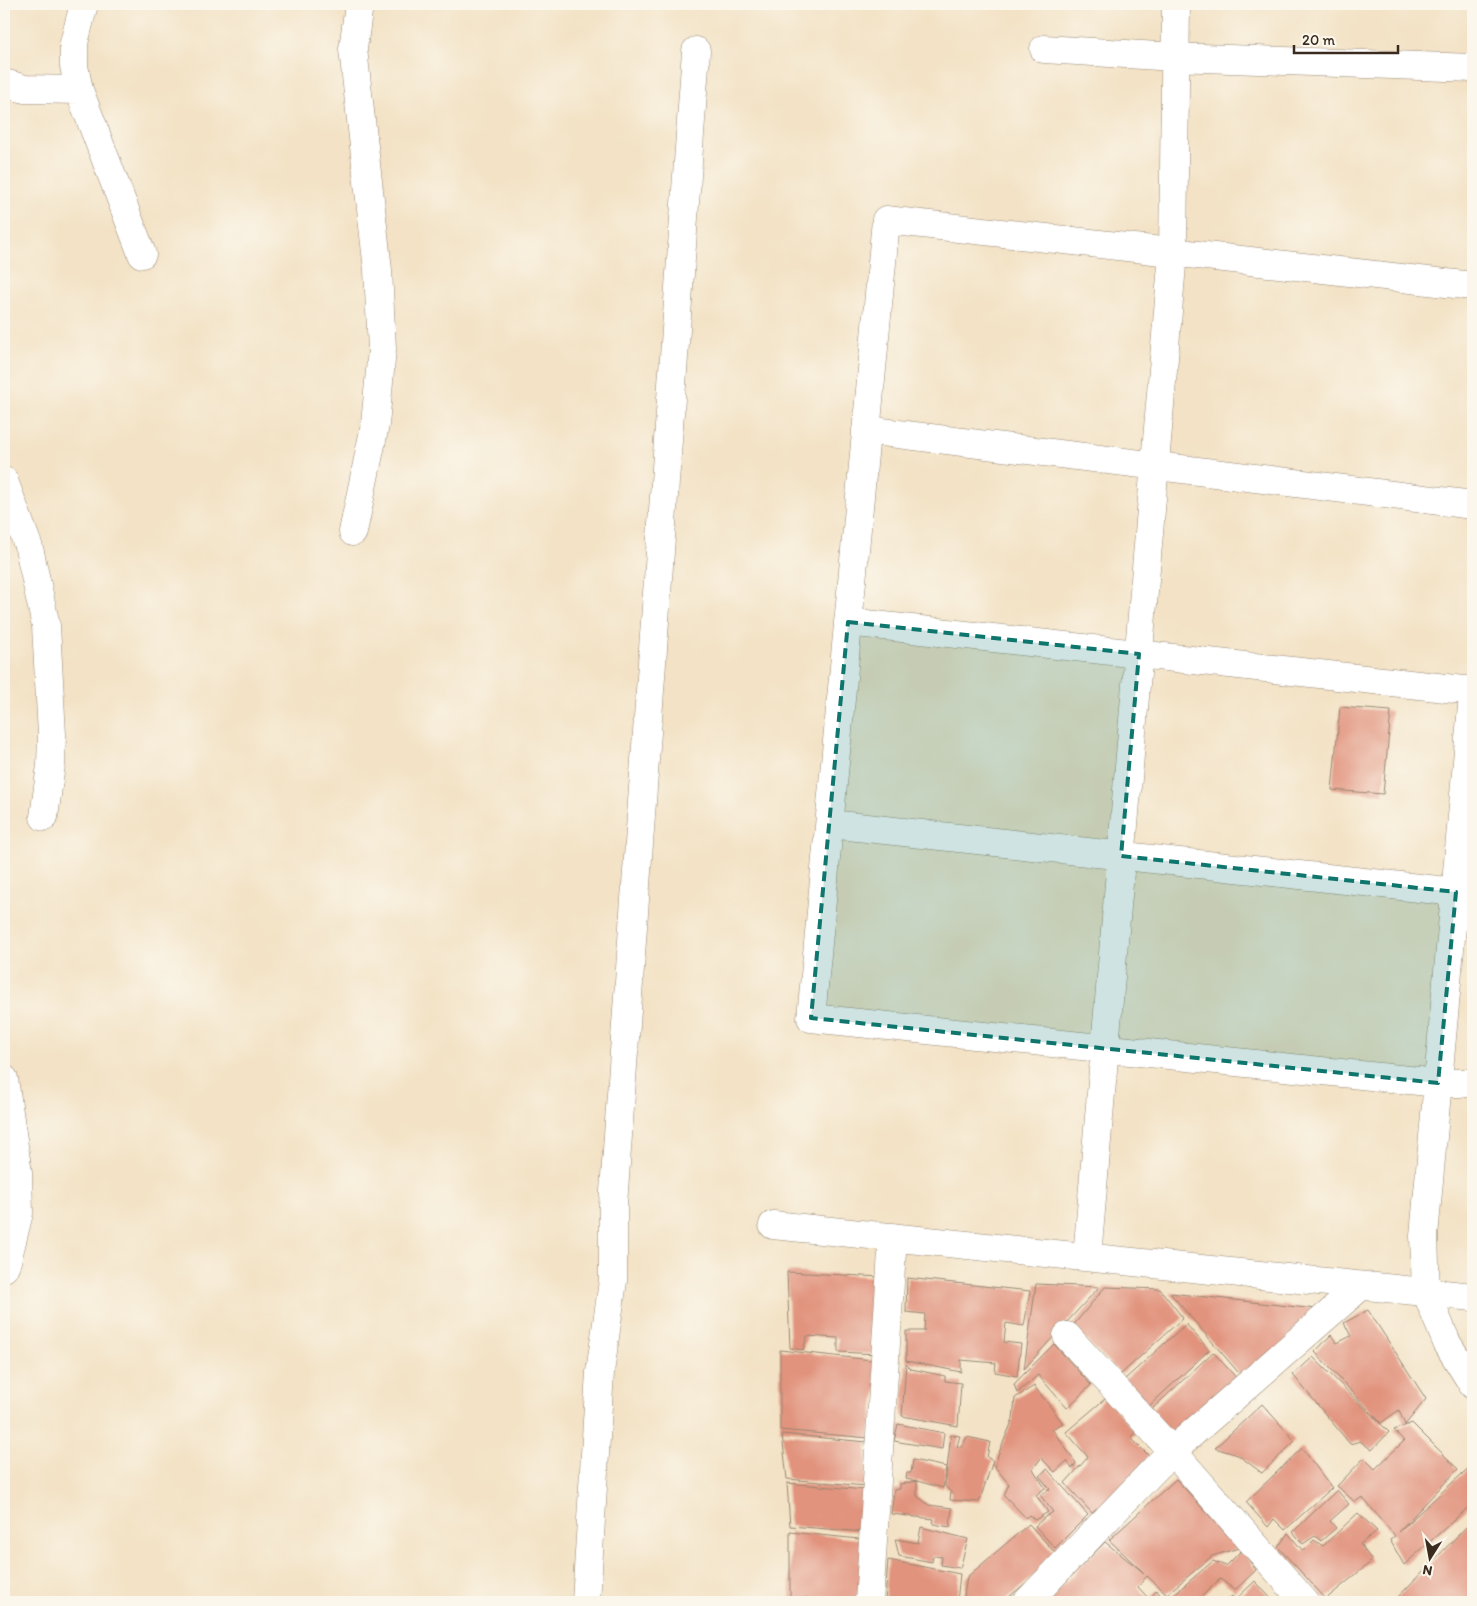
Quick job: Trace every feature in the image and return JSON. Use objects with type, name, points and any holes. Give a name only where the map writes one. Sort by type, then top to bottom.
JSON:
[{"type":"street","points":[[84,4],[74,43],[74,66],[79,90],[142,254]]},
{"type":"street","points":[[353,532],[375,425],[382,349],[378,270],[353,49],[359,4]]},
{"type":"street","points":[[1086,1257],[1173,253],[1176,4]]},
{"type":"street","points":[[1044,49],[1175,57],[1473,68]]},
{"type":"street","points":[[586,1602],[600,1372],[613,1282],[613,1205],[696,51]]},
{"type":"street","points":[[4,83],[25,89],[79,90]]},
{"type":"street","points":[[1473,286],[886,220],[811,1018],[1438,1083],[1473,1083]]},
{"type":"street","points":[[866,430],[1473,505]]},
{"type":"street","points":[[4,481],[29,548],[46,626],[52,735],[51,765],[44,817]]},
{"type":"street","points":[[848,622],[1473,691]]},
{"type":"street","points":[[1473,695],[1424,1236],[1426,1292],[1447,1343],[1473,1385]]},
{"type":"street","points":[[830,824],[1456,892]]},
{"type":"street","points":[[4,1079],[18,1173],[19,1213],[4,1268]]},
{"type":"street","points":[[774,1225],[1473,1297]]},
{"type":"street","points":[[869,1602],[893,1237]]},
{"type":"street","points":[[1027,1602],[1172,1451],[1362,1286]]},
{"type":"street","points":[[1067,1336],[1306,1602]]},
{"type":"highlighted area","points":[[848,622],[1139,654],[1121,856],[1456,892],[1438,1083],[811,1018]]},
{"type":"building","points":[[1340,707],[1391,711],[1383,794],[1332,790]]},
{"type":"building","points":[[787,1272],[881,1277],[878,1354],[838,1352],[838,1338],[807,1336],[803,1350],[790,1348]]},
{"type":"building","points":[[907,1278],[1030,1291],[1024,1326],[1006,1323],[1004,1342],[1021,1344],[1017,1376],[995,1372],[996,1363],[961,1360],[961,1372],[906,1361],[906,1331],[924,1331],[925,1314],[906,1312]]},
{"type":"building","points":[[1036,1284],[1099,1287],[1024,1369]]},
{"type":"building","points":[[1105,1287],[1160,1289],[1183,1318],[1121,1374],[1072,1327]]},
{"type":"building","points":[[1170,1293],[1325,1310],[1244,1379]]},
{"type":"building","points":[[1368,1310],[1426,1399],[1405,1425],[1399,1410],[1381,1423],[1315,1352],[1331,1335],[1337,1343],[1351,1336],[1344,1323]]},
{"type":"building","points":[[1186,1324],[1209,1350],[1148,1407],[1125,1379]]},
{"type":"building","points":[[1054,1344],[1091,1385],[1067,1408],[1038,1375],[1017,1393],[1014,1384]]},
{"type":"building","points":[[780,1350],[881,1361],[869,1438],[780,1430]]},
{"type":"building","points":[[1213,1352],[1241,1383],[1178,1442],[1150,1411]]},
{"type":"building","points":[[1313,1357],[1389,1432],[1372,1450],[1360,1441],[1350,1444],[1293,1375]]},
{"type":"building","points":[[906,1364],[911,1369],[945,1376],[945,1381],[961,1383],[958,1426],[902,1416]]},
{"type":"building","points":[[1034,1386],[1063,1423],[1052,1429],[1076,1463],[1072,1469],[1067,1461],[1055,1472],[1041,1458],[1033,1469],[1045,1488],[1036,1495],[1048,1512],[1035,1520],[1029,1515],[1026,1518],[1004,1495],[1009,1484],[995,1467],[1013,1419],[1015,1398]]},
{"type":"building","points":[[1106,1398],[1136,1433],[1131,1438],[1149,1456],[1136,1477],[1092,1513],[1065,1483],[1088,1457],[1066,1432]]},
{"type":"building","points":[[1262,1404],[1295,1441],[1262,1473],[1238,1455],[1215,1448]]},
{"type":"building","points":[[1412,1423],[1458,1469],[1398,1532],[1473,1464],[1473,1503],[1404,1565],[1390,1540],[1395,1536],[1362,1497],[1355,1502],[1337,1486],[1364,1458],[1375,1469],[1404,1441],[1394,1430]]},
{"type":"building","points":[[898,1424],[944,1433],[942,1449],[894,1441]]},
{"type":"building","points":[[782,1434],[867,1442],[866,1486],[787,1479]]},
{"type":"building","points":[[951,1435],[960,1436],[957,1446],[962,1447],[967,1437],[990,1442],[987,1457],[993,1461],[979,1502],[950,1500],[951,1492],[945,1486]]},
{"type":"building","points":[[1302,1448],[1332,1488],[1285,1530],[1274,1519],[1268,1527],[1246,1502]]},
{"type":"building","points":[[913,1460],[946,1467],[943,1488],[906,1479],[907,1473],[911,1473]]},
{"type":"building","points":[[1047,1469],[1088,1515],[1055,1548],[1035,1526],[1053,1512],[1040,1495],[1050,1489],[1039,1476]]},
{"type":"building","points":[[1176,1479],[1239,1548],[1212,1556],[1167,1594],[1147,1576],[1138,1587],[1149,1599],[1157,1590],[1162,1598],[1159,1602],[1046,1602],[1105,1542],[1144,1573],[1109,1540]]},
{"type":"building","points":[[917,1481],[917,1496],[929,1505],[952,1508],[950,1527],[933,1524],[934,1519],[891,1514],[894,1490],[900,1489],[900,1484]]},
{"type":"building","points":[[787,1483],[865,1490],[865,1532],[790,1526]]},
{"type":"building","points":[[1337,1490],[1349,1504],[1330,1521],[1336,1528],[1321,1541],[1315,1536],[1303,1544],[1293,1532]]},
{"type":"building","points":[[1358,1513],[1377,1531],[1360,1544],[1372,1561],[1326,1599],[1278,1547],[1288,1533],[1303,1551],[1314,1540],[1323,1546]]},
{"type":"building","points":[[1473,1520],[1473,1602],[1393,1602]]},
{"type":"building","points":[[1029,1524],[1058,1556],[1003,1602],[963,1602],[967,1577]]},
{"type":"building","points":[[921,1527],[968,1539],[960,1568],[941,1565],[942,1557],[933,1556],[932,1562],[899,1556],[895,1539],[918,1543]]},
{"type":"building","points":[[790,1532],[869,1540],[862,1602],[809,1602],[808,1598],[790,1599]]},
{"type":"building","points":[[1242,1550],[1256,1570],[1235,1590],[1220,1579],[1196,1602],[1165,1602],[1213,1561],[1226,1566]]},
{"type":"building","points":[[888,1560],[960,1574],[957,1602],[885,1602]]},
{"type":"building","points":[[1255,1581],[1274,1602],[1224,1602],[1232,1596],[1235,1600]]}]
